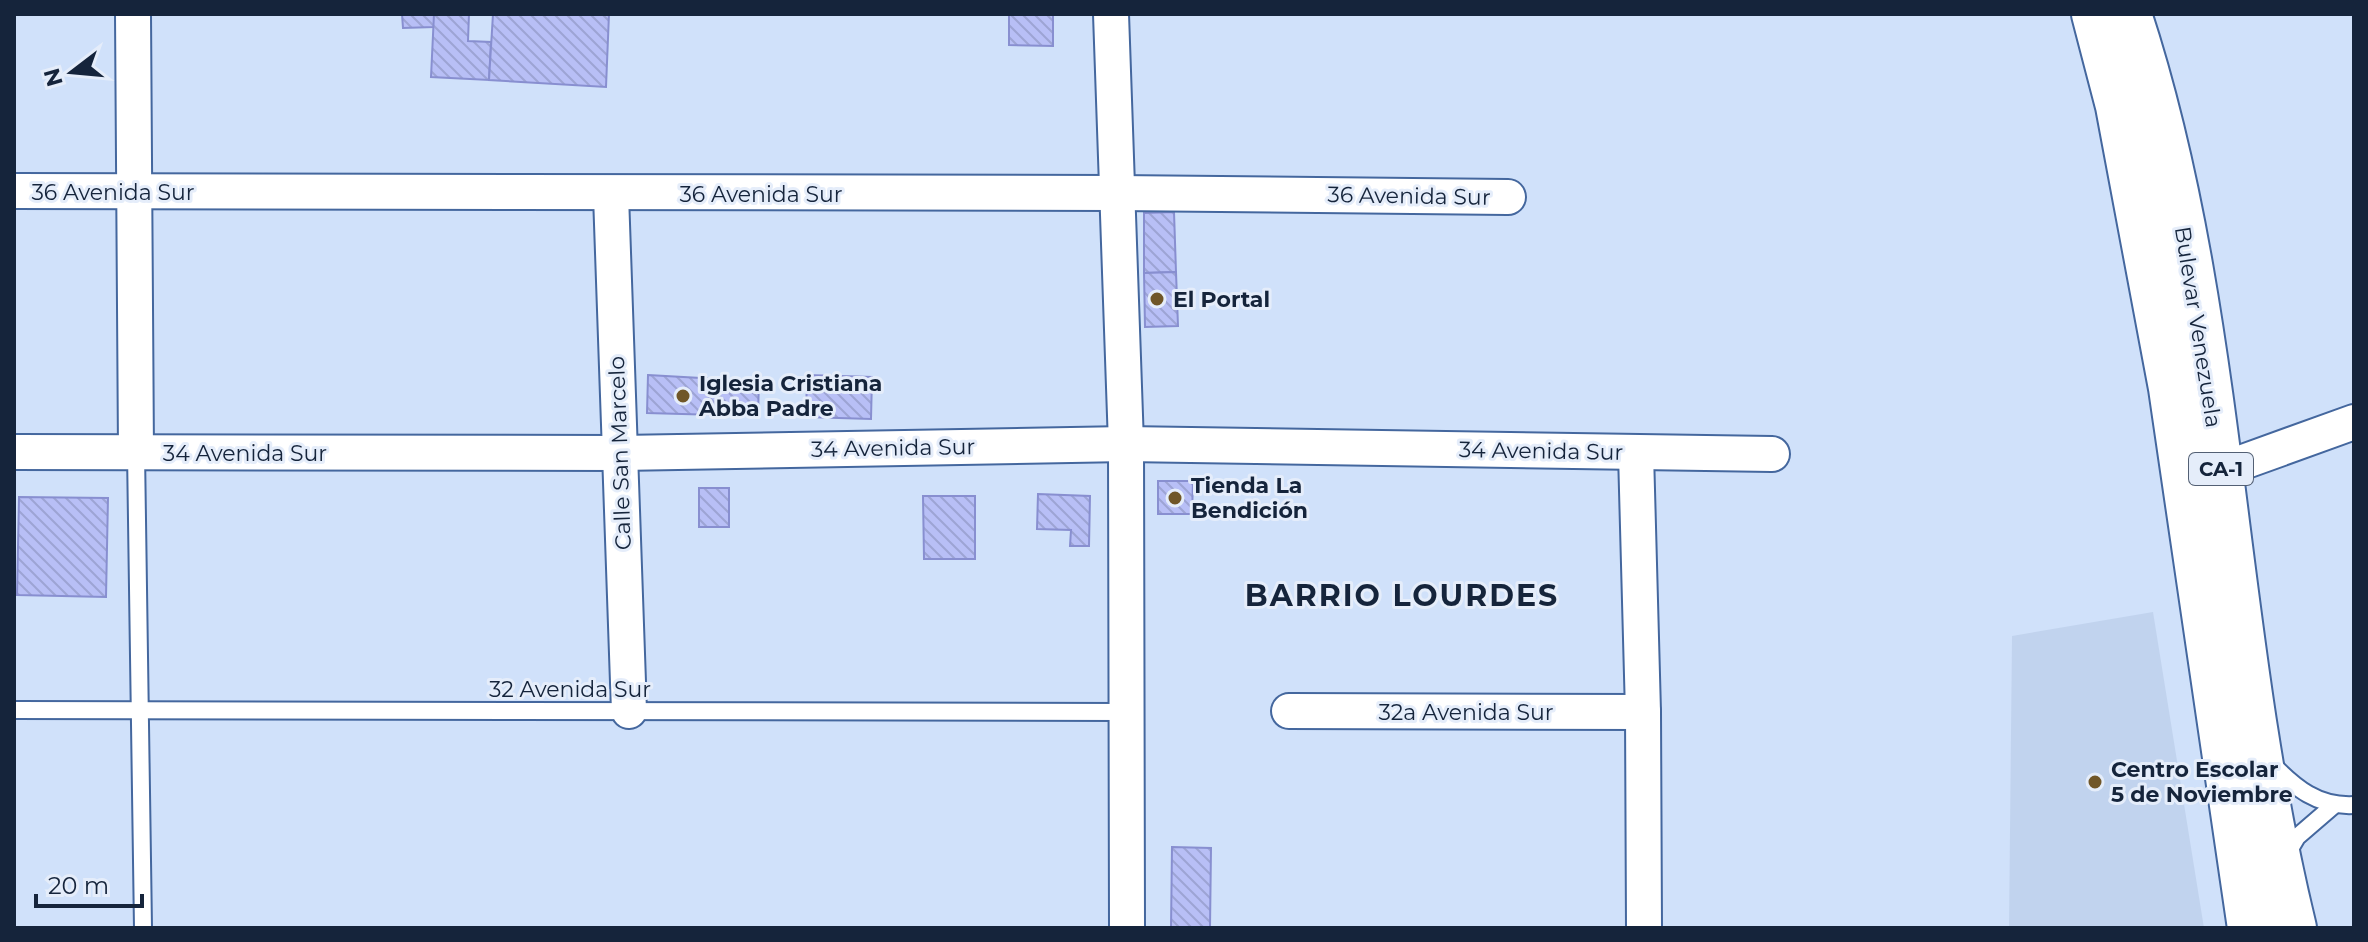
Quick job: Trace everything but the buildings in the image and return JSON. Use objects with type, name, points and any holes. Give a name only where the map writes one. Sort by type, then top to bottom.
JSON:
[{"type":"highway","name":"Bulevar Venezuela","points":[[2094,14],[2118,106],[2171,388],[2250,928]]},
{"type":"highway","name":"Bulevar Venezuela","points":[[2129,14],[2152,85],[2176,194],[2221,470],[2259,750],[2279,867],[2294,928]]},
{"type":"street","points":[[133,14],[136,452]]},
{"type":"street","points":[[1111,14],[1126,444],[1127,928]]},
{"type":"street","name":"36 Avenida Sur","points":[[14,191],[611,195],[1117,193],[1508,197]]},
{"type":"street","name":"Calle San Marcelo","points":[[611,195],[629,711]]},
{"type":"street","points":[[2221,470],[2354,422]]},
{"type":"street","name":"34 Avenida Sur","points":[[14,452],[621,453],[1126,444],[1772,454]]},
{"type":"street","points":[[1636,453],[1643,712],[1644,928]]},
{"type":"street","name":"32a Avenida Sur","points":[[1289,711],[1643,712]]},
{"type":"lane","points":[[136,452],[143,928]]},
{"type":"lane","name":"32 Avenida Sur","points":[[14,710],[1125,712]]},
{"type":"lane","points":[[2259,750],[2294,788],[2333,806],[2354,805]]},
{"type":"lane","points":[[2279,867],[2297,837],[2333,806]]},
{"type":"shaded area","name":"Centro Escolar 5 de Noviembre","points":[[2153,612],[2204,928],[2009,928],[2012,636]]},
{"type":"place","name":"El Portal","points":[[1157,299]]},
{"type":"place","name":"Iglesia Cristiana Abba Padre","points":[[683,396]]},
{"type":"place","name":"Tienda La Bendición","points":[[1175,498]]},
{"type":"place","name":"Centro Escolar 5 de Noviembre","points":[[2095,782]]},
{"type":"district","name":"BARRIO LOURDES","points":[[1402,595]]}]
